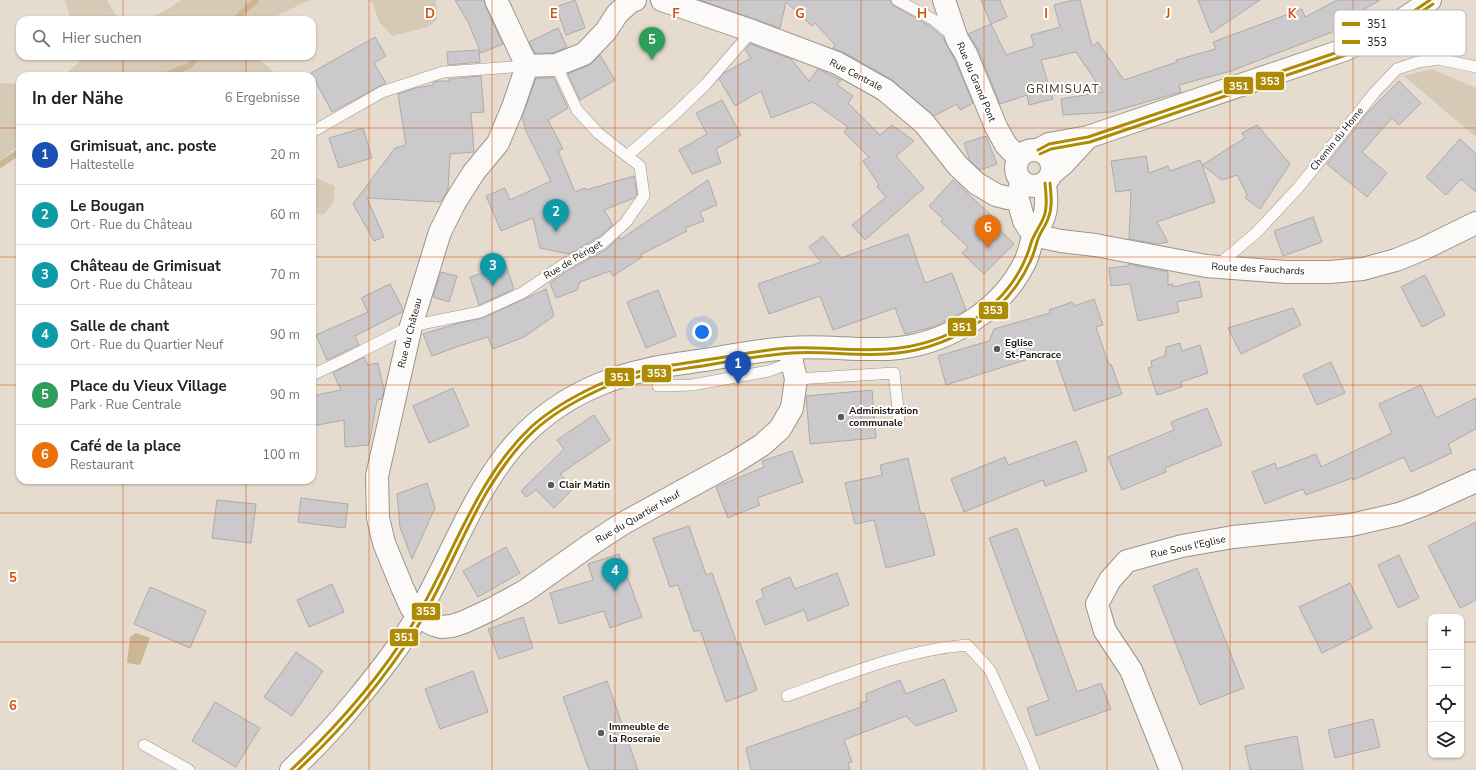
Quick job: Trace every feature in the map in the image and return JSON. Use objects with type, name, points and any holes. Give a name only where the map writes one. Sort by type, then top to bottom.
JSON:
[{"type":"street","points":[[496,0],[527,66],[556,66],[584,54],[606,31],[618,14],[632,0],[635,0]]},
{"type":"street","name":"Rue Centrale","points":[[662,0],[752,31],[837,63],[885,90],[924,123],[958,166],[976,183],[996,195],[1008,198],[1026,184],[1034,186],[1048,178]]},
{"type":"street","name":"Rue du Grand Pont","points":[[321,741],[395,652],[418,616],[473,506],[498,465],[512,446],[536,422],[553,410],[592,387],[615,378],[669,365],[793,363],[833,347],[862,349],[898,348],[920,345],[956,330],[988,309],[1002,295],[1024,265],[1029,254],[1033,235],[1044,217],[1048,178],[1052,166],[1046,154],[1028,154],[1006,145],[998,132],[966,54],[957,39],[944,0]]},
{"type":"street","points":[[1416,10],[1430,0]]},
{"type":"street","points":[[1033,235],[1024,221],[1019,178],[1016,172],[1017,162],[1028,154],[1049,144],[1088,137],[1334,53]]},
{"type":"street","name":"Rue du Château","points":[[418,616],[411,607],[384,543],[378,518],[377,476],[411,326],[440,232],[455,202],[474,172],[498,143],[527,66]]},
{"type":"street","points":[[1048,178],[1088,137]]},
{"type":"street","name":"Route des Fauchards","points":[[1033,235],[1221,267],[1286,272],[1330,272],[1363,269],[1396,260],[1423,249],[1476,223]]},
{"type":"street","name":"Rue du Quartier Neuf","points":[[418,616],[434,625],[452,626],[492,609],[525,591],[622,524],[735,462],[770,438],[783,424],[792,408],[793,363]]},
{"type":"street","name":"Rue Sous l'Eglise","points":[[1171,770],[1131,670],[1105,631],[1097,604],[1110,580],[1126,561],[1182,546],[1233,537],[1351,525],[1392,516],[1423,506],[1476,481]]},
{"type":"street","points":[[291,770],[321,741]]},
{"type":"street","points":[[311,770],[321,741]]},
{"type":"lane","points":[[896,0],[934,20],[957,39]]},
{"type":"lane","points":[[627,156],[676,114],[706,84],[752,31]]},
{"type":"lane","name":"Chemin du Home","points":[[1221,267],[1225,259],[1256,233],[1298,188],[1375,92],[1397,69],[1418,62],[1439,59],[1476,67]]},
{"type":"lane","points":[[316,130],[382,92],[443,72],[527,66]]},
{"type":"lane","name":"Rue de Périget","points":[[316,372],[346,359],[411,326],[480,312],[522,293],[563,265],[603,243],[626,222],[644,196],[640,166],[598,133],[577,110],[556,66]]},
{"type":"lane","points":[[658,386],[692,385],[769,371],[793,363],[894,373],[899,418]]},
{"type":"lane","points":[[787,696],[901,657],[948,646],[967,645],[990,670],[1034,770]]},
{"type":"lane","points":[[144,745],[189,770]]},
{"type":"shaded area","points":[[65,0],[107,0],[115,14],[119,16],[70,16]]},
{"type":"shaded area","points":[[181,0],[311,0],[277,16],[153,16],[165,11]]},
{"type":"shaded area","points":[[365,0],[436,0],[437,20],[428,27],[392,36],[379,22],[373,3]]},
{"type":"shaded area","points":[[79,60],[261,60],[273,72],[68,72],[79,62]]},
{"type":"shaded area","points":[[1432,69],[1476,88],[1476,137],[1404,76]]},
{"type":"shaded area","points":[[0,83],[16,84],[16,147],[0,161]]},
{"type":"shaded area","points":[[316,178],[335,186],[333,203],[323,215],[316,214]]},
{"type":"shaded area","points":[[136,633],[150,638],[140,665],[127,663],[130,637]]},
{"type":"building","points":[[455,0],[484,0],[503,44],[481,53],[468,22]]},
{"type":"building","points":[[575,0],[585,28],[566,35],[556,7]]},
{"type":"building","points":[[700,0],[890,0],[894,6],[930,26],[942,36],[955,60],[973,103],[960,110],[957,104],[934,116],[891,79],[833,48],[835,45],[815,23],[812,26],[786,2],[780,28]]},
{"type":"building","points":[[981,0],[1000,0],[1007,17],[991,24]]},
{"type":"building","points":[[1073,0],[1080,0],[1092,46],[1098,42],[1124,80],[1177,62],[1176,60],[1216,49],[1213,42],[1302,9],[1305,17],[1337,0],[1380,0],[1363,10],[1334,10],[1334,31],[1231,71],[1179,85],[1181,92],[1111,112],[1063,115],[1061,99],[1103,92],[1076,52],[1041,60],[1053,99],[1029,105],[1027,95],[1000,104],[978,49],[968,34],[991,24],[1006,55],[1034,46],[1031,35],[1060,27],[1054,5]]},
{"type":"building","points":[[1198,0],[1260,0],[1211,33]]},
{"type":"building","points":[[558,28],[567,47],[553,53],[535,53],[529,42]]},
{"type":"building","points":[[375,37],[386,56],[374,63],[386,83],[332,112],[316,82],[316,72],[313,72]]},
{"type":"building","points":[[750,44],[791,59],[809,81],[818,69],[841,80],[837,85],[853,96],[848,103],[880,135],[892,125],[914,141],[896,156],[924,188],[865,240],[852,225],[886,197],[877,187],[879,185],[863,161],[869,157],[844,132],[848,127],[813,102],[771,118],[761,91],[735,106],[719,79],[724,73],[751,58],[745,50]]},
{"type":"building","points":[[479,50],[480,62],[448,65],[447,52]]},
{"type":"building","points":[[600,55],[615,80],[580,100],[568,74],[589,65]]},
{"type":"building","points":[[481,76],[484,112],[471,113],[474,152],[450,154],[448,190],[441,202],[367,198],[384,237],[374,241],[353,204],[395,148],[406,145],[398,94],[416,88],[433,85],[433,83],[437,81],[449,81],[449,79]]},
{"type":"building","points":[[536,78],[554,78],[568,108],[548,120],[563,149],[558,151],[575,192],[585,188],[586,190],[634,176],[637,194],[634,198],[604,210],[613,225],[599,237],[569,254],[540,248],[533,218],[501,231],[486,196],[505,188],[510,200],[551,181],[526,131],[522,117]]},
{"type":"building","points":[[1399,81],[1421,103],[1399,125],[1392,118],[1362,152],[1387,173],[1367,197],[1327,164],[1368,112]]},
{"type":"building","points":[[722,100],[741,135],[716,149],[721,163],[692,174],[679,150],[707,134],[696,113]]},
{"type":"building","points":[[1257,125],[1290,164],[1260,209],[1245,198],[1247,194],[1237,175],[1222,180],[1202,165],[1245,138],[1242,133]]},
{"type":"building","points":[[363,128],[372,158],[339,168],[329,138]]},
{"type":"building","points":[[986,136],[997,164],[980,170],[970,161],[964,143]]},
{"type":"building","points":[[1460,139],[1476,154],[1476,192],[1461,179],[1446,195],[1426,177]]},
{"type":"building","points":[[1146,156],[1149,173],[1168,166],[1170,171],[1200,160],[1215,202],[1157,222],[1168,242],[1158,244],[1129,239],[1131,190],[1116,192],[1111,161]]},
{"type":"building","points":[[708,180],[717,205],[700,212],[704,221],[685,228],[687,231],[640,255],[642,257],[613,276],[610,271],[580,282],[577,290],[556,298],[550,283],[567,271],[607,249],[620,237],[621,239]]},
{"type":"building","points":[[953,180],[992,216],[989,219],[1014,244],[984,274],[962,253],[968,247],[941,222],[943,219],[929,206]]},
{"type":"building","points":[[1313,217],[1322,242],[1283,256],[1274,231]]},
{"type":"building","points":[[908,234],[925,283],[952,273],[966,310],[933,327],[905,334],[895,308],[833,330],[820,296],[769,314],[758,284],[821,262],[809,247],[823,236],[841,258]]},
{"type":"building","points":[[1128,264],[1168,272],[1168,285],[1173,284],[1173,287],[1199,281],[1202,297],[1177,302],[1179,312],[1138,321],[1130,284],[1111,286],[1109,268],[1128,266]]},
{"type":"building","points":[[506,265],[514,289],[479,305],[470,277]]},
{"type":"building","points":[[441,272],[457,276],[449,302],[433,297]]},
{"type":"building","points":[[1425,275],[1445,315],[1422,327],[1401,287]]},
{"type":"building","points":[[390,284],[403,309],[402,312],[355,336],[359,345],[327,360],[316,335],[368,312],[361,298]]},
{"type":"building","points":[[546,289],[554,316],[524,337],[493,349],[488,337],[432,356],[423,334],[459,323],[483,318]]},
{"type":"building","points":[[658,290],[676,336],[646,348],[627,302]]},
{"type":"building","points":[[1094,299],[1103,325],[1096,327],[1109,365],[1111,364],[1122,394],[1074,411],[1056,359],[1054,359],[1051,352],[946,385],[938,356],[989,341],[994,329],[1050,313],[1049,310],[1072,302],[1074,306]]},
{"type":"building","points":[[1293,308],[1301,325],[1241,354],[1228,328]]},
{"type":"building","points":[[1180,343],[1182,351],[1200,345],[1208,373],[1181,382],[1182,387],[1157,395],[1148,368],[1152,367],[1151,361],[1165,356],[1166,347]]},
{"type":"building","points":[[364,357],[368,365],[378,363],[384,390],[382,399],[377,400],[369,445],[345,447],[344,420],[316,425],[316,395],[341,390],[333,373]]},
{"type":"building","points":[[1331,362],[1345,393],[1317,405],[1303,375]]},
{"type":"building","points":[[1421,385],[1436,418],[1476,398],[1476,429],[1448,444],[1452,453],[1411,472],[1404,457],[1353,480],[1352,478],[1306,495],[1303,489],[1265,504],[1252,472],[1275,463],[1277,469],[1316,454],[1321,467],[1392,433],[1379,404]]},
{"type":"building","points":[[453,388],[469,426],[429,443],[413,406]]},
{"type":"building","name":"Administration communale","points":[[872,390],[876,438],[810,444],[806,396]]},
{"type":"building","points":[[1207,408],[1222,445],[1165,468],[1166,472],[1122,490],[1108,457],[1174,430],[1171,422]]},
{"type":"building","points":[[594,415],[610,440],[560,474],[574,488],[554,508],[536,490],[526,497],[521,491],[564,449],[557,440]]},
{"type":"building","points":[[1076,441],[1087,471],[1045,486],[1043,480],[964,512],[951,479],[1005,457],[1008,465]]},
{"type":"building","points":[[792,451],[803,482],[757,498],[760,505],[728,518],[716,487],[764,467],[762,461]]},
{"type":"building","points":[[908,458],[921,514],[924,513],[935,555],[886,568],[874,520],[855,524],[845,483],[882,475],[880,465]]},
{"type":"building","points":[[427,483],[435,508],[412,559],[400,527],[397,494]]},
{"type":"building","points":[[301,498],[348,504],[345,528],[298,522]]},
{"type":"building","points":[[217,500],[256,504],[251,543],[212,538]]},
{"type":"building","points":[[1476,522],[1476,600],[1460,608],[1428,546]]},
{"type":"building","points":[[689,526],[706,575],[712,573],[737,644],[740,643],[757,690],[726,702],[700,630],[694,632],[678,585],[670,587],[653,538]]},
{"type":"building","points":[[1017,528],[1077,692],[1101,683],[1111,709],[1036,736],[1027,708],[1049,700],[989,538]]},
{"type":"building","points":[[506,547],[520,573],[478,597],[463,571]]},
{"type":"building","points":[[619,554],[642,617],[610,628],[604,611],[559,624],[550,593],[593,580],[588,564]]},
{"type":"building","points":[[1399,555],[1419,598],[1398,608],[1378,565]]},
{"type":"building","points":[[1197,568],[1244,688],[1200,705],[1153,586]]},
{"type":"building","points":[[837,573],[849,605],[808,621],[804,610],[765,625],[756,601],[764,597],[761,589],[790,577],[795,589]]},
{"type":"building","points":[[1350,583],[1372,628],[1322,653],[1299,607]]},
{"type":"building","points":[[332,584],[344,612],[309,627],[297,600]]},
{"type":"building","points":[[150,587],[206,611],[190,648],[134,624]]},
{"type":"building","points":[[523,617],[533,648],[499,659],[488,629]]},
{"type":"building","points":[[296,652],[323,671],[292,716],[264,697]]},
{"type":"building","points":[[473,671],[488,712],[440,729],[425,689]]},
{"type":"building","points":[[944,679],[957,711],[916,726],[906,716],[844,740],[852,762],[848,763],[850,770],[751,770],[746,748],[861,707],[860,703],[867,701],[866,694],[900,680],[906,694]]},
{"type":"building","name":"Immeuble de la Roseraie","points":[[607,681],[638,770],[589,770],[563,697]]},
{"type":"building","points":[[215,702],[260,728],[236,767],[192,741]]},
{"type":"building","points":[[1373,719],[1380,747],[1335,758],[1328,730]]},
{"type":"building","points":[[1297,736],[1303,770],[1250,770],[1245,746]]},
{"type":"waterway","points":[[239,16],[256,0]]},
{"type":"waterway","points":[[173,72],[189,66],[194,60]]},
{"type":"waterway","points":[[0,165],[16,154]]},
{"type":"transit line","name":"351","points":[[1415,10],[1430,0]]},
{"type":"transit line","name":"353","points":[[1424,10],[1433,4]]},
{"type":"transit line","name":"351","points":[[1038,150],[1049,144],[1088,137],[1334,53]]},
{"type":"transit line","name":"353","points":[[1040,154],[1051,149],[1090,142],[1343,56]]},
{"type":"transit line","name":"351","points":[[291,770],[341,719],[386,664],[412,625],[465,522],[494,472],[511,448],[538,421],[563,404],[598,385],[650,369],[788,348],[857,350],[899,348],[921,344],[942,337],[981,315],[1012,283],[1023,264],[1032,240],[1045,215],[1045,183]]},
{"type":"transit line","name":"353","points":[[298,770],[362,703],[404,648],[430,604],[482,500],[497,476],[514,452],[549,418],[574,402],[601,389],[640,376],[781,354],[886,354],[930,346],[951,338],[971,328],[989,314],[1005,299],[1019,282],[1031,260],[1038,239],[1050,214],[1050,183]]},
{"type":"place","name":"Place du Vieux Village","points":[[652,60]]},
{"type":"place","name":"Le Bougan","points":[[556,232]]},
{"type":"place","name":"Café de la place","points":[[988,248]]},
{"type":"place","name":"Château de Grimisuat","points":[[493,286]]},
{"type":"place","name":"Eglise St-Pancrace","points":[[997,349]]},
{"type":"place","name":"Grimisuat, anc. poste","points":[[738,384]]},
{"type":"place","name":"Administration communale","points":[[841,417]]},
{"type":"place","name":"Clair Matin","points":[[551,485]]},
{"type":"place","name":"Salle de chant","points":[[615,591]]},
{"type":"place","name":"Immeuble de la Roseraie","points":[[601,733]]},
{"type":"district","name":"GRIMISUAT","points":[[1063,89]]}]
